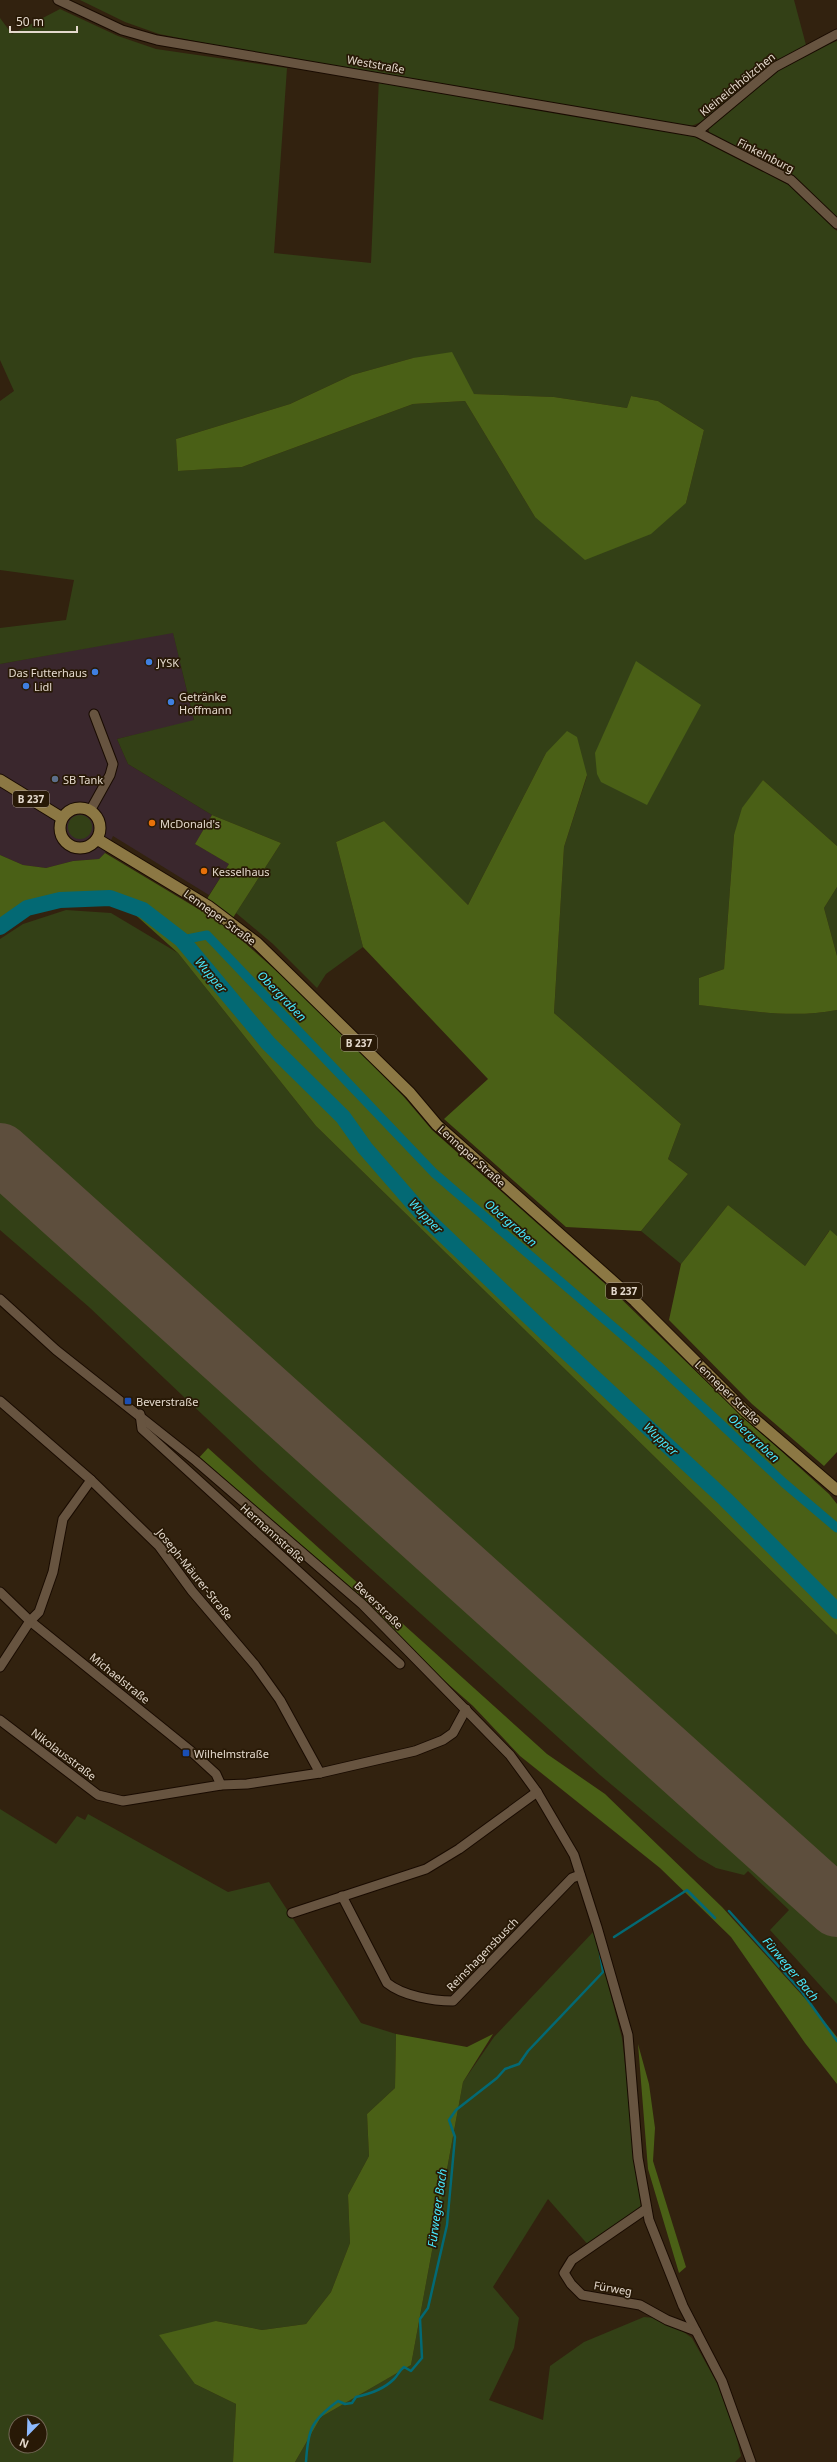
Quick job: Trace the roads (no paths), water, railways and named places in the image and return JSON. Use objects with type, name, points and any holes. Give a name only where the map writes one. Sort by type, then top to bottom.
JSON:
[{"type":"main road","name":"B 237","points":[[0,780],[62,818]]},
{"type":"main road","points":[[78,808],[90,811],[98,821],[99,833],[97,839],[84,848],[70,846],[61,836],[60,830],[62,818],[66,813],[78,808]]},
{"type":"main road","name":"Lenneper Straße","points":[[97,839],[208,906],[257,943],[410,1093],[437,1125],[635,1301],[745,1411],[837,1490]]},
{"type":"street","name":"Weststraße","points":[[58,0],[122,30],[157,40],[697,132]]},
{"type":"street","name":"Kleineichhölzchen","points":[[697,132],[775,67],[837,34]]},
{"type":"street","name":"Finkelnburg","points":[[697,132],[791,180],[837,224]]},
{"type":"street","points":[[90,811],[110,775],[113,764],[94,714]]},
{"type":"street","name":"Beverstraße","points":[[0,1299],[56,1350],[140,1414],[362,1604],[510,1755],[537,1792],[574,1856],[628,2035],[638,2158],[646,2209],[683,2306],[722,2381],[751,2461]]},
{"type":"street","name":"Joseph-Mäurer-Straße","points":[[0,1401],[91,1480],[159,1546],[192,1591],[254,1665],[280,1700],[320,1773]]},
{"type":"street","name":"Hermannstraße","points":[[140,1414],[142,1429],[400,1664]]},
{"type":"street","points":[[0,1667],[30,1621],[39,1612],[53,1572],[63,1519],[91,1480]]},
{"type":"street","name":"Michaelstraße","points":[[0,1592],[30,1621],[192,1752],[216,1774],[221,1785]]},
{"type":"street","points":[[221,1785],[247,1784],[320,1773],[415,1750],[443,1740],[453,1733],[466,1709]]},
{"type":"street","name":"Nikolausstraße","points":[[0,1720],[98,1795],[117,1801],[221,1785]]},
{"type":"street","points":[[292,1913],[426,1869],[459,1849],[537,1792]]},
{"type":"street","name":"Reinshagensbusch","points":[[342,1896],[387,1984],[394,1990],[439,2001],[453,2001],[572,1878],[580,1875]]},
{"type":"street","name":"Fürweg","points":[[646,2209],[572,2260],[564,2273],[571,2284],[582,2295],[640,2305],[667,2320],[696,2331]]},
{"type":"waterway","name":"Wupper","points":[[0,927],[27,908],[60,900],[110,898],[143,910],[182,940],[268,1043],[343,1117],[365,1148],[425,1217],[547,1334],[725,1499],[837,1611]]},
{"type":"waterway","name":"Obergraben","points":[[182,940],[207,935],[434,1173],[660,1367],[784,1483],[837,1528]]},
{"type":"waterway","name":"Fürweger Bach","points":[[614,1937],[687,1890],[715,1918]]},
{"type":"waterway","name":"Fürweger Bach","points":[[729,1911],[802,1992],[837,2041]]},
{"type":"waterway","name":"Fürweger Bach","points":[[306,2462],[310,2433],[322,2414],[338,2401],[345,2404],[352,2403],[356,2397],[372,2393],[390,2383],[404,2367],[411,2371],[422,2358],[420,2319],[428,2308],[447,2225],[455,2137],[449,2120],[456,2110],[497,2078],[505,2069],[519,2064],[528,2051],[603,1972],[599,1946]]},
{"type":"place","name":"JYSK","points":[[149,662]]},
{"type":"place","name":"Das Futterhaus","points":[[95,672]]},
{"type":"place","name":"Lidl","points":[[26,686]]},
{"type":"place","name":"Getränke Hoffmann","points":[[171,702]]},
{"type":"place","name":"SB Tank","points":[[55,779]]},
{"type":"place","name":"McDonald's","points":[[152,823]]},
{"type":"place","name":"Kesselhaus","points":[[204,871]]},
{"type":"place","name":"Beverstraße","points":[[128,1401]]},
{"type":"place","name":"Wilhelmstraße","points":[[186,1753]]}]
